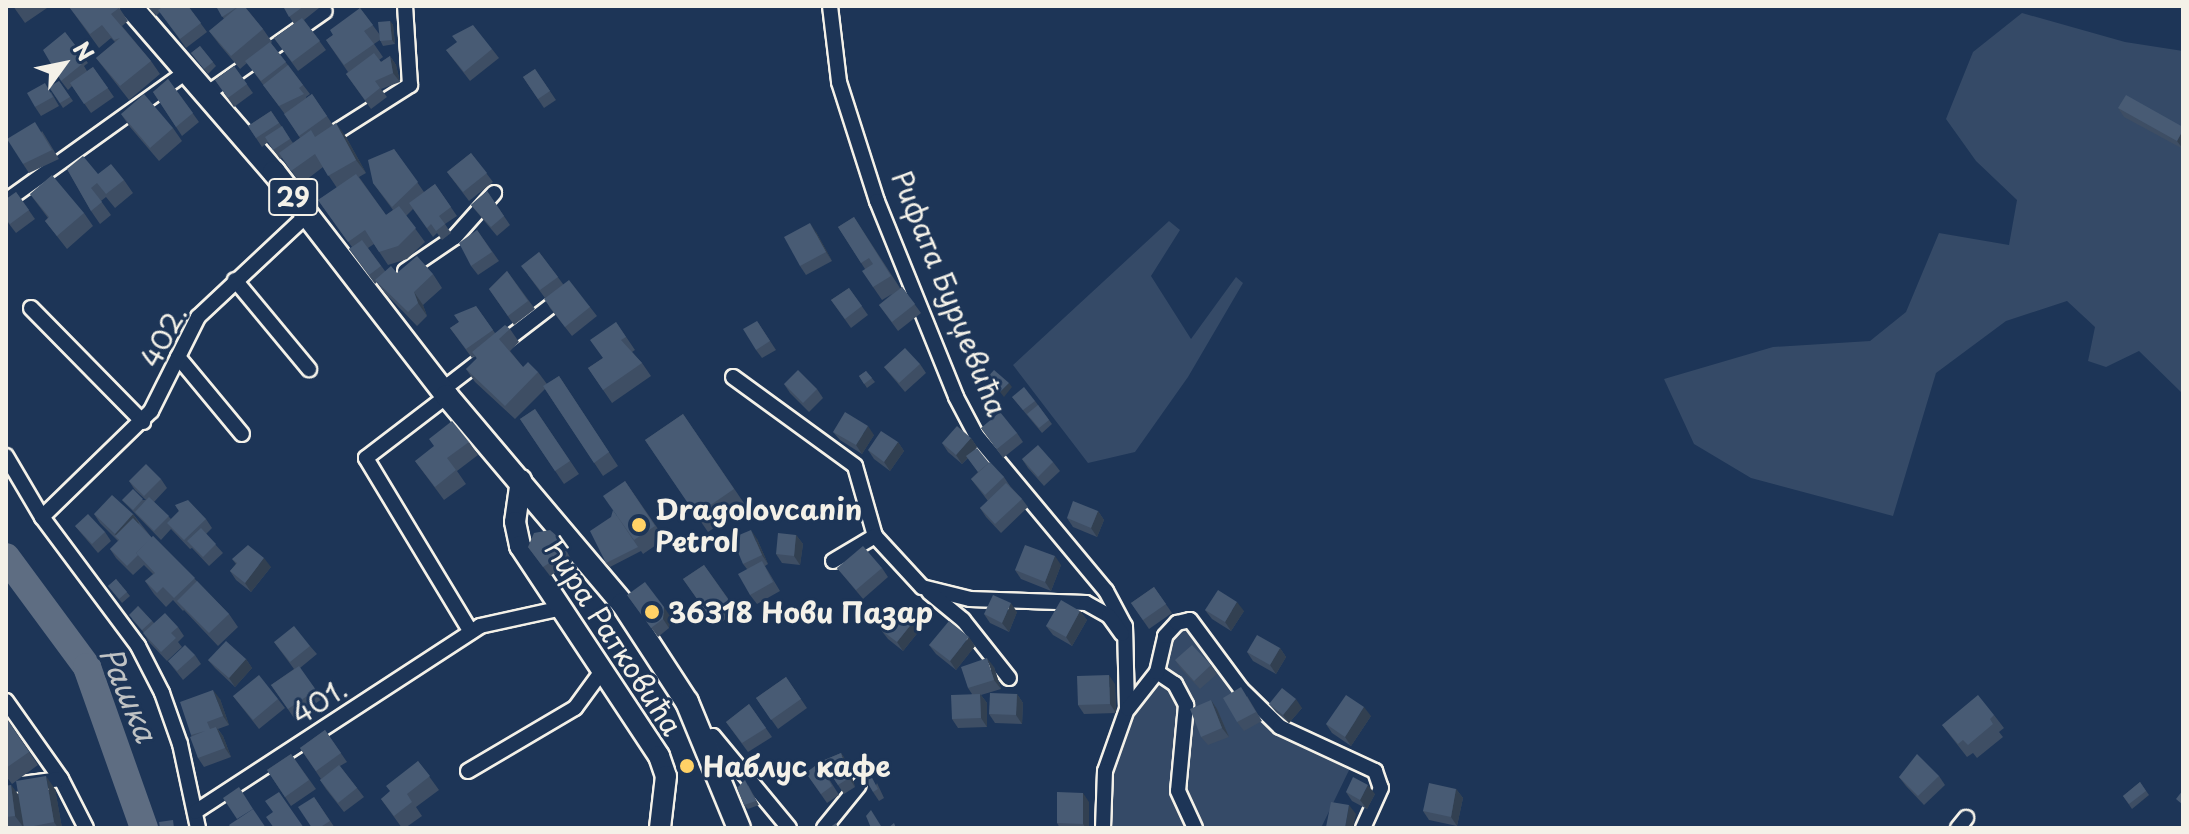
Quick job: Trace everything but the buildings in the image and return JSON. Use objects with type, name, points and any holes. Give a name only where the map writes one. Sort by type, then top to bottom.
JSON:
[{"type":"main road","name":"29","points":[[130,6],[205,95],[280,168],[307,215],[382,287],[445,393],[554,518],[664,661],[703,739],[739,828]]},
{"type":"street","points":[[311,148],[410,85],[405,6]]},
{"type":"street","name":"Рифата Бурџевића","points":[[830,6],[839,82],[872,186],[956,397],[976,435],[1111,598],[1125,626],[1127,709],[1105,771],[1103,828]]},
{"type":"street","points":[[205,95],[325,11]]},
{"type":"street","points":[[144,26],[165,13]]},
{"type":"street","points":[[6,201],[185,73]]},
{"type":"street","points":[[382,287],[455,237],[494,193]]},
{"type":"street","name":"402.","points":[[42,517],[143,422],[198,317],[307,215]]},
{"type":"street","points":[[235,280],[309,369]]},
{"type":"street","points":[[471,632],[366,458],[560,299]]},
{"type":"street","name":"402.","points":[[31,308],[143,422]]},
{"type":"street","points":[[178,357],[242,434]]},
{"type":"street","points":[[733,377],[855,466],[875,536],[922,587],[963,620],[1009,678]]},
{"type":"street","points":[[6,456],[42,517],[100,594],[162,693],[198,828]]},
{"type":"street","name":"Ћира Ратковића","points":[[521,480],[515,522],[520,546],[558,609],[659,756],[666,776],[663,826]]},
{"type":"street","points":[[833,561],[875,536]]},
{"type":"street","name":"Рифата Бурџевића","points":[[922,587],[970,599],[1086,603],[1109,616],[1128,651]]},
{"type":"street","name":"401.","points":[[195,812],[471,632],[558,609]]},
{"type":"street","name":"Рифата Бурџевића","points":[[1127,709],[1157,672],[1165,636],[1177,623],[1190,620],[1241,689],[1280,727],[1375,771],[1381,788],[1363,828]]},
{"type":"street","points":[[468,771],[575,708],[602,671]]},
{"type":"street","points":[[1157,672],[1175,684],[1186,705],[1178,791],[1195,828]]},
{"type":"street","points":[[6,701],[61,779],[86,828]]},
{"type":"street","points":[[703,739],[713,736],[789,828]]},
{"type":"street","points":[[6,786],[61,779]]},
{"type":"street","points":[[824,828],[859,785]]},
{"type":"shaded area","points":[[2022,13],[2125,42],[2183,51],[2183,394],[2139,351],[2106,367],[2088,361],[2095,327],[2067,301],[2006,321],[1936,373],[1893,516],[1751,478],[1694,444],[1664,379],[1773,347],[1870,341],[1906,312],[1939,233],[2009,245],[2017,200],[1976,161],[1946,119],[1973,52]]},
{"type":"shaded area","points":[[1169,221],[1180,230],[1151,276],[1191,339],[1236,277],[1243,283],[1188,377],[1135,452],[1088,463],[1013,365]]},
{"type":"shaded area","points":[[1183,620],[1280,727],[1353,762],[1321,828],[1103,828],[1110,750],[1157,672],[1165,636]]},
{"type":"waterway","name":"Рашка","points":[[6,557],[87,667],[144,828]]},
{"type":"place","name":"Dragolovcanin Petrol","points":[[639,525]]},
{"type":"place","name":"36318 Нови Пазар","points":[[652,612]]},
{"type":"place","name":"Наблус кафе","points":[[687,766]]}]
